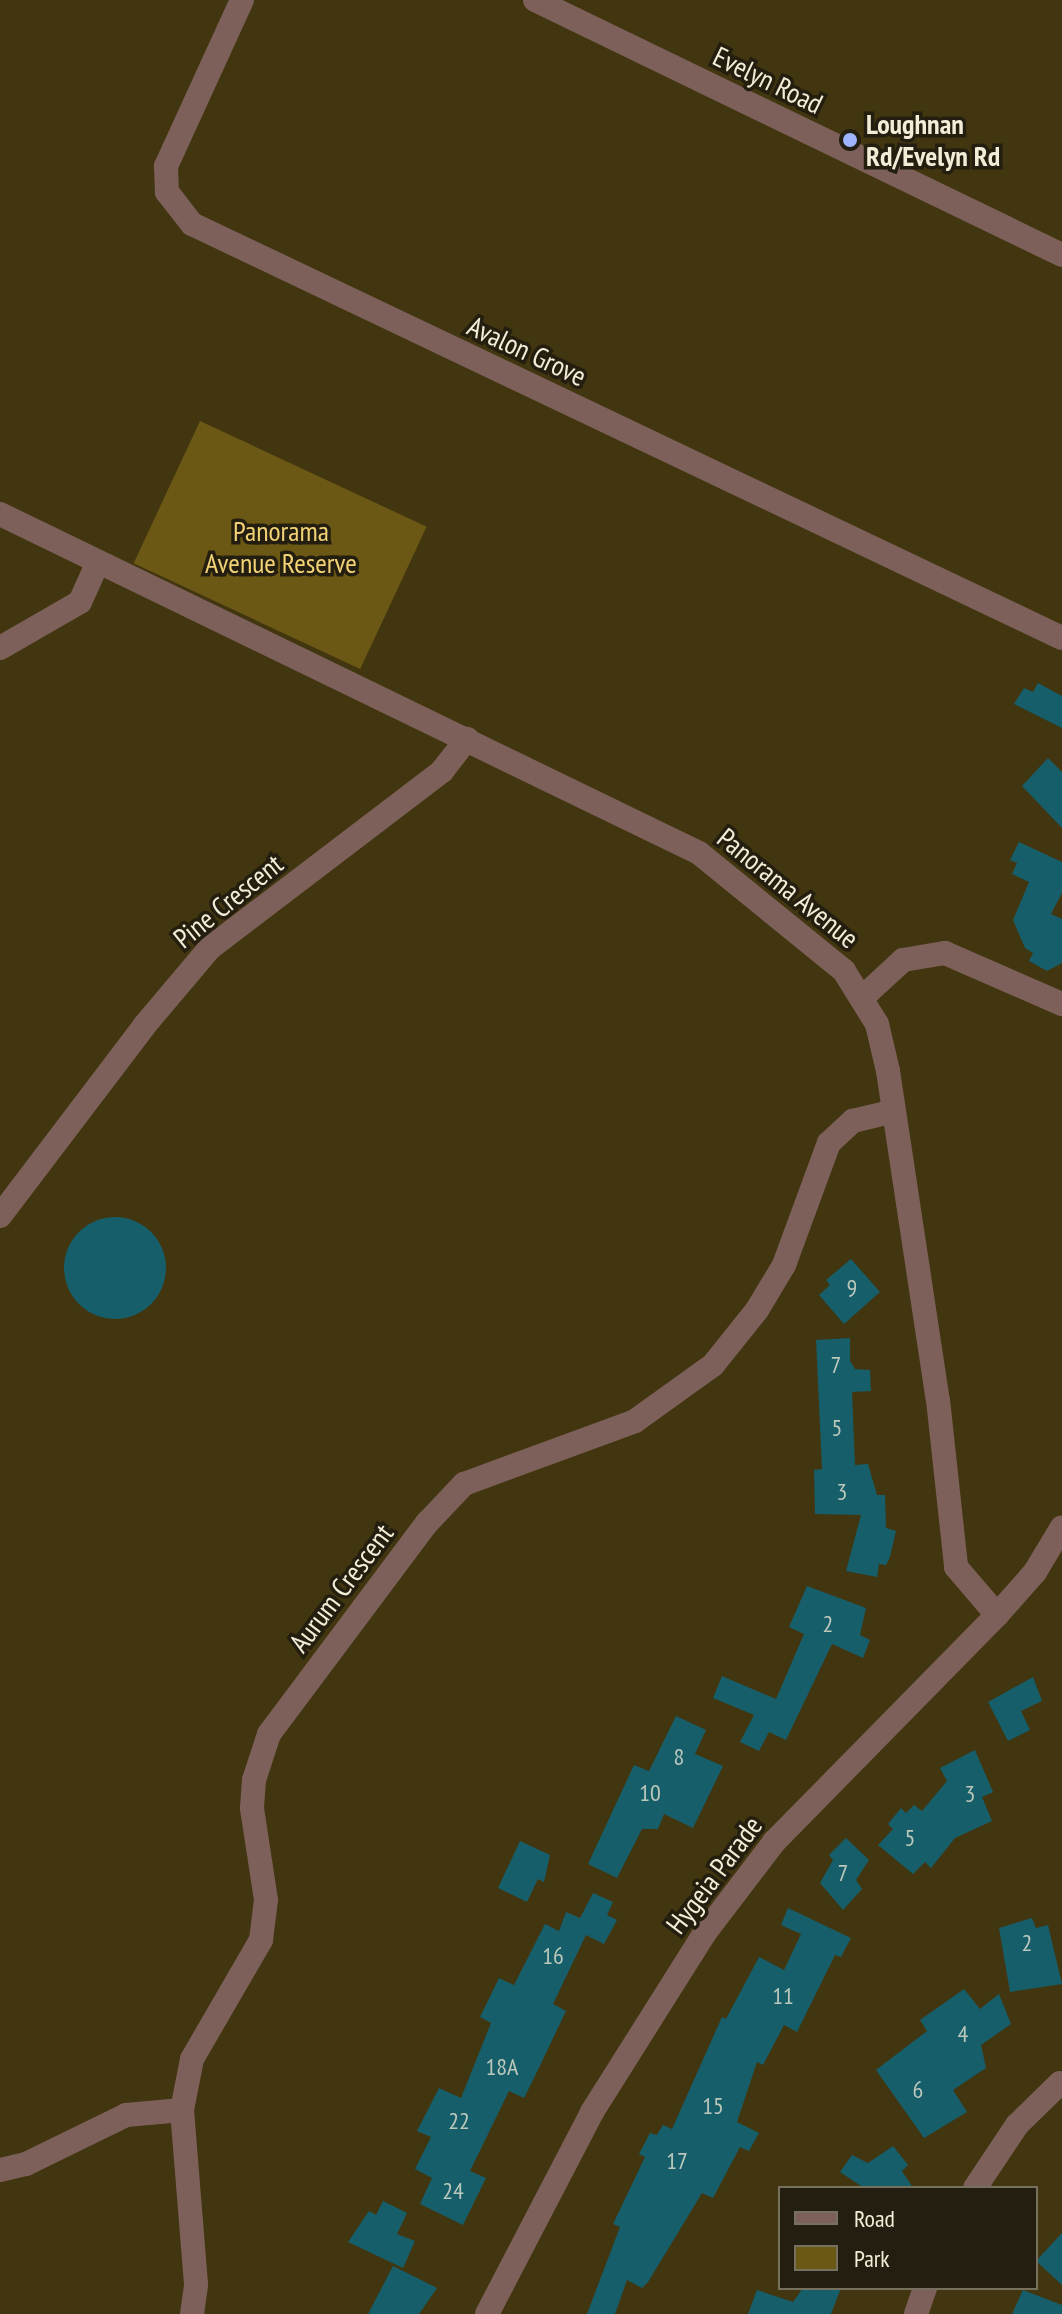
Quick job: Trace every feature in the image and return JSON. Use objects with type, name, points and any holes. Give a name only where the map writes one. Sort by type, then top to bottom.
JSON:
[{"type":"street","name":"Avalon Grove","points":[[242,0],[166,166],[167,192],[192,224],[1062,638]]},
{"type":"street","name":"Evelyn Road","points":[[535,0],[1062,255]]},
{"type":"street","name":"Panorama Avenue","points":[[0,514],[699,853],[844,971],[864,996],[877,1024],[894,1111],[938,1400],[956,1567],[997,1615]]},
{"type":"street","points":[[0,648],[80,602],[98,562]]},
{"type":"street","name":"Pine Crescent","points":[[0,1216],[151,1016],[210,948],[442,771],[467,739]]},
{"type":"street","points":[[864,996],[903,960],[945,953],[1062,1004]]},
{"type":"street","name":"Aurum Crescent","points":[[192,2314],[196,2284],[182,2110],[196,2050],[261,1940],[266,1900],[252,1808],[254,1780],[269,1734],[427,1523],[464,1484],[635,1421],[713,1365],[757,1310],[784,1265],[829,1143],[853,1121],[894,1111]]},
{"type":"street","name":"Hygeia Parade","points":[[487,2314],[592,2112],[704,1934],[774,1842],[997,1615],[1035,1572],[1062,1527]]},
{"type":"street","points":[[976,2186],[1017,2125],[1060,2083]]},
{"type":"street","points":[[0,2170],[26,2164],[126,2115],[182,2110]]},
{"type":"street","points":[[916,2314],[924,2290]]},
{"type":"green space","name":"Panorama Avenue Reserve","points":[[200,421],[427,527],[360,669],[134,563]]},
{"type":"building","points":[[1038,683],[1062,696],[1062,728],[1014,704],[1024,688],[1033,692]]},
{"type":"building","points":[[1048,758],[1062,772],[1062,828],[1022,786]]},
{"type":"building","points":[[1019,842],[1062,862],[1062,893],[1051,914],[1062,919],[1062,963],[1047,971],[1029,961],[1033,953],[1025,948],[1013,920],[1029,882],[1012,874],[1017,863],[1010,860]]},
{"type":"building","points":[[115,1217],[135,1221],[151,1232],[162,1248],[166,1268],[162,1288],[151,1304],[135,1315],[115,1319],[95,1315],[79,1304],[68,1288],[64,1268],[68,1248],[79,1232],[95,1221]]},
{"type":"building","points":[[851,1259],[880,1292],[844,1324],[819,1295],[830,1285],[826,1280]]},
{"type":"building","points":[[850,1338],[850,1361],[855,1369],[870,1370],[871,1391],[852,1392],[855,1465],[868,1464],[877,1495],[885,1495],[886,1528],[896,1531],[890,1557],[886,1565],[879,1564],[877,1577],[846,1571],[861,1515],[815,1514],[814,1470],[822,1469],[816,1340]]},
{"type":"building","points":[[807,1586],[866,1608],[860,1635],[870,1640],[863,1658],[832,1644],[786,1740],[769,1732],[759,1751],[740,1742],[754,1715],[713,1698],[722,1676],[776,1699],[804,1634],[789,1627]]},
{"type":"building","points":[[1033,1677],[1042,1701],[1021,1711],[1030,1730],[1008,1741],[988,1702]]},
{"type":"building","points":[[676,1716],[706,1730],[695,1754],[723,1766],[693,1828],[664,1814],[658,1829],[642,1829],[617,1878],[588,1864],[634,1765],[649,1771]]},
{"type":"building","points":[[975,1750],[993,1792],[982,1797],[992,1821],[955,1838],[931,1868],[925,1862],[913,1874],[878,1845],[893,1829],[888,1824],[901,1808],[906,1813],[914,1805],[922,1811],[947,1781],[940,1768]]},
{"type":"building","points":[[846,1838],[869,1860],[856,1880],[862,1889],[843,1910],[820,1883],[833,1860],[829,1855]]},
{"type":"building","points":[[520,1841],[550,1855],[544,1882],[538,1879],[527,1902],[498,1888]]},
{"type":"building","points":[[593,1893],[613,1902],[607,1915],[617,1920],[604,1944],[586,1935],[553,2004],[566,2011],[534,2078],[524,2098],[509,2091],[470,2171],[486,2178],[463,2225],[420,2204],[432,2178],[415,2169],[431,2137],[417,2131],[439,2088],[461,2098],[491,2023],[480,2017],[499,1978],[514,1985],[545,1924],[559,1931],[566,1912],[580,1918]]},
{"type":"building","points":[[788,1908],[851,1938],[841,1957],[835,1955],[797,2032],[784,2025],[763,2065],[757,2062],[737,2122],[759,2133],[749,2151],[740,2147],[713,2198],[702,2193],[648,2282],[642,2288],[627,2280],[615,2314],[587,2314],[620,2227],[613,2224],[645,2157],[639,2154],[650,2133],[657,2135],[663,2125],[672,2129],[722,2017],[726,2019],[759,1957],[784,1970],[801,1934],[781,1925]]},
{"type":"building","points":[[1032,1918],[1036,1928],[1048,1925],[1062,1984],[1010,1992],[999,1928]]},
{"type":"building","points":[[964,1989],[980,2009],[999,1994],[1011,2024],[981,2045],[986,2068],[953,2090],[967,2112],[924,2138],[876,2070],[927,2031],[920,2020]]},
{"type":"building","points":[[893,2146],[908,2165],[902,2171],[912,2186],[861,2186],[840,2172],[852,2155],[868,2163]]},
{"type":"building","points":[[383,2201],[407,2213],[397,2234],[415,2241],[403,2268],[348,2242],[369,2211],[376,2215]]},
{"type":"building","points":[[1062,2233],[1062,2285],[1038,2263],[1038,2259]]},
{"type":"building","points":[[393,2266],[437,2288],[419,2314],[368,2314]]},
{"type":"building","points":[[757,2290],[793,2302],[802,2290],[840,2290],[831,2314],[748,2314]]},
{"type":"building","points":[[1023,2290],[1062,2305],[1062,2314],[1012,2314]]},
{"type":"place","name":"Loughnan Rd/Evelyn Rd","points":[[850,140]]}]
